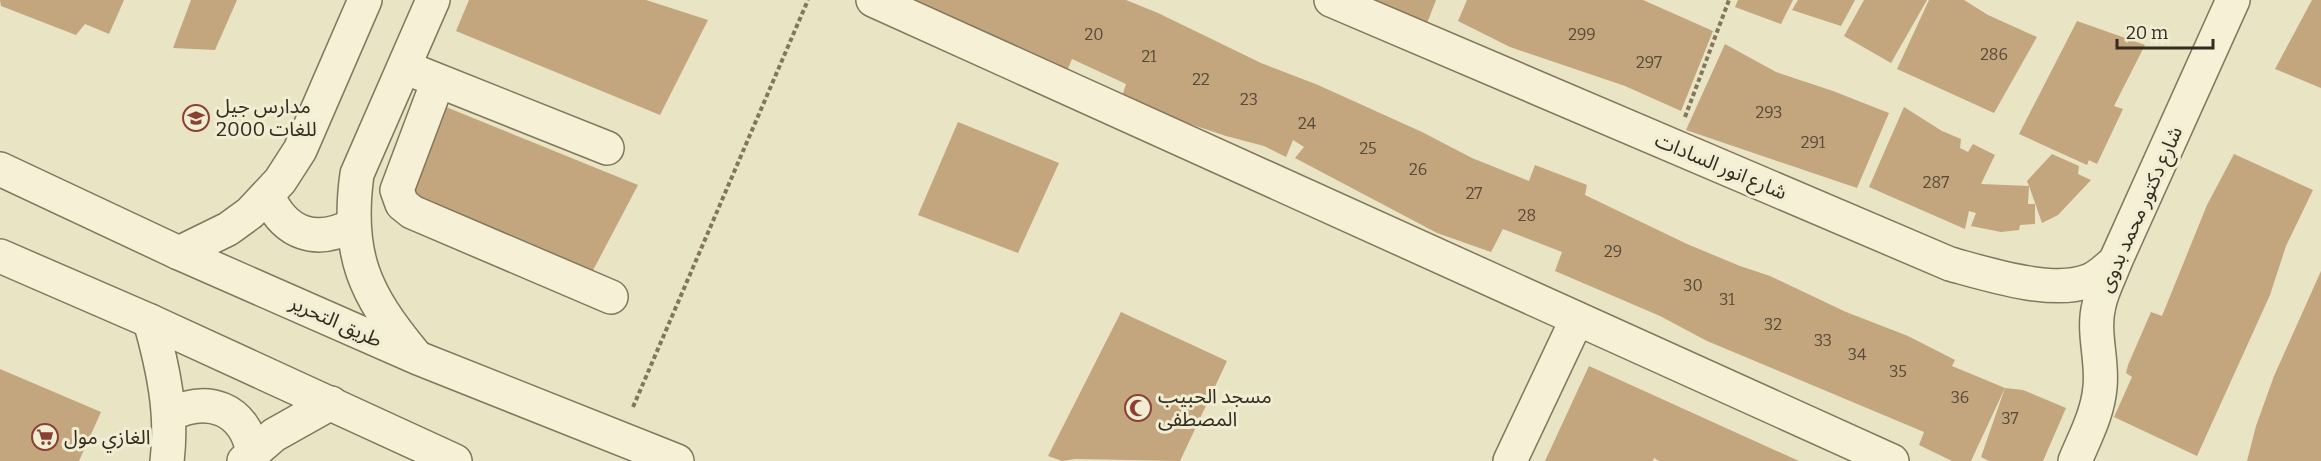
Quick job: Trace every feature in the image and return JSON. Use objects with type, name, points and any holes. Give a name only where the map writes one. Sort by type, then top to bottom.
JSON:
[{"type":"street","points":[[179,253],[228,229],[268,196],[300,150],[365,0]]},
{"type":"street","points":[[418,358],[381,311],[367,284],[358,255],[353,225],[357,174],[433,0]]},
{"type":"street","points":[[873,0],[1892,461]]},
{"type":"street","name":"شارع انور السادات","points":[[1344,3],[1950,264],[2027,282],[2065,286],[2090,281],[2115,262]]},
{"type":"street","name":"شارع دكتور محمد بدوى","points":[[2075,461],[2097,410],[2101,366],[2097,325],[2098,306],[2221,4]]},
{"type":"street","points":[[404,67],[607,148]]},
{"type":"street","points":[[438,81],[397,189],[402,204],[412,212],[611,297]]},
{"type":"street","name":"طريق التحرير","points":[[0,169],[179,253],[418,358],[677,461]]},
{"type":"street","points":[[357,174],[397,189]]},
{"type":"street","points":[[268,196],[283,221],[296,230],[310,235],[340,232],[353,225]]},
{"type":"street","points":[[0,256],[150,321],[455,461]]},
{"type":"street","points":[[1510,461],[1577,319]]},
{"type":"street","points":[[150,321],[167,390],[169,415],[166,461]]},
{"type":"street","points":[[249,457],[282,430],[331,403]]},
{"type":"street","points":[[169,415],[195,405],[209,405],[222,409],[234,416],[244,427],[250,439],[249,457]]},
{"type":"path","points":[[619,438],[808,0]]},
{"type":"path","points":[[1674,146],[1729,0]]},
{"type":"building","points":[[0,0],[124,0],[109,34],[85,24],[76,35],[1,6]]},
{"type":"building","points":[[191,0],[237,0],[215,50],[173,48]]},
{"type":"building","points":[[469,0],[646,0],[708,20],[660,115],[456,31]]},
{"type":"building","points":[[909,0],[1126,0],[1261,63],[1318,85],[1422,132],[1472,158],[1529,181],[1535,165],[1587,185],[1585,195],[1687,244],[1770,276],[1846,312],[1908,336],[1955,360],[1952,366],[2005,388],[1971,461],[1952,461],[1919,445],[1924,432],[1707,341],[1660,316],[1555,271],[1562,252],[1503,229],[1491,252],[1437,233],[1295,158],[1304,147],[1293,140],[1286,157],[1264,146],[1120,103],[1126,84],[1072,59],[1067,71]]},
{"type":"building","points":[[1372,0],[1436,0],[1426,26]]},
{"type":"building","points":[[1467,0],[1643,0],[1713,31],[1681,111],[1625,86],[1510,47],[1458,21]]},
{"type":"building","points":[[1738,0],[1793,0],[1781,24],[1735,7]]},
{"type":"building","points":[[1798,0],[1855,0],[1841,26],[1792,10]]},
{"type":"building","points":[[1864,0],[1927,0],[1891,63],[1844,36]]},
{"type":"building","points":[[1929,0],[1964,0],[1988,15],[2037,37],[1994,113],[1897,69]]},
{"type":"building","points":[[2312,0],[2321,0],[2321,88],[2275,69]]},
{"type":"building","points":[[2077,21],[2145,45],[2114,106],[2123,109],[2097,164],[2089,160],[2087,165],[2019,134]]},
{"type":"building","points":[[1725,44],[1776,72],[1889,113],[1857,188],[1686,130]]},
{"type":"building","points":[[446,107],[638,185],[589,278],[402,204]]},
{"type":"building","points":[[1904,107],[1942,131],[1961,139],[1960,148],[1968,152],[1973,144],[1995,155],[1981,184],[2029,186],[2028,204],[2035,204],[2035,224],[2020,225],[2019,230],[2001,232],[1971,226],[1976,213],[1969,211],[1965,229],[1869,187]]},
{"type":"building","points":[[958,122],[1059,163],[1018,253],[918,215]]},
{"type":"building","points":[[2052,154],[2079,166],[2078,174],[2091,180],[2058,215],[2042,223],[2027,181]]},
{"type":"building","points":[[2234,154],[2313,190],[2286,246],[2270,295],[2197,456],[2114,417],[2132,377],[2126,373],[2128,365],[2151,312],[2162,316],[2207,205]]},
{"type":"building","points":[[2321,271],[2321,461],[2247,461],[2256,426],[2274,376]]},
{"type":"building","name":"مسجد الحبيب المصطفى","points":[[1121,312],[1227,361],[1180,461],[1075,459],[1062,461],[1048,456]]},
{"type":"building","points":[[1589,366],[1799,461],[1659,461],[1654,458],[1653,461],[1545,461]]},
{"type":"building","name":"الغازي مول","points":[[0,369],[101,412],[79,461],[0,461]]},
{"type":"building","points":[[2005,388],[2023,390],[2066,408],[2043,461],[1989,461],[1981,457]]},
{"type":"place","name":"مدارس جيل 2000 للغات","points":[[196,118]]},
{"type":"place","name":"مسجد الحبيب المصطفى","points":[[1138,408]]},
{"type":"place","name":"الغازي مول","points":[[45,437]]}]
